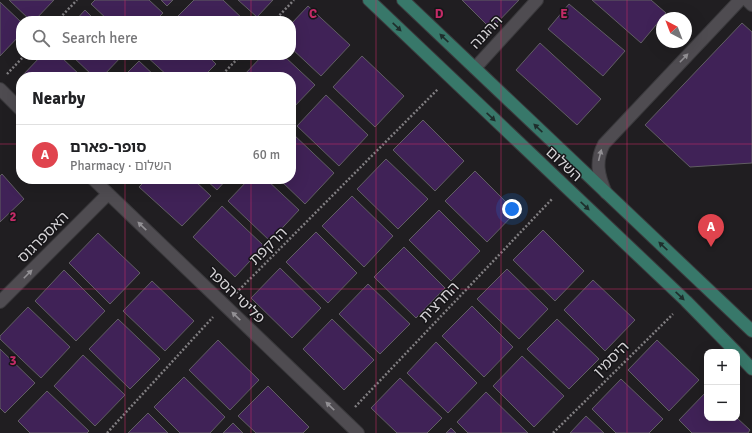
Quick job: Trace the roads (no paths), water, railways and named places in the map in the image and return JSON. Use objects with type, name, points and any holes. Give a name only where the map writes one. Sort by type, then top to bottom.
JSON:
[{"type":"main road","name":"השלום","points":[[369,0],[449,78],[686,301],[732,349]]},
{"type":"main road","name":"השלום","points":[[403,0],[752,331]]},
{"type":"main road","name":"השלום","points":[[740,357],[752,368]]},
{"type":"street","name":"ההגנה","points":[[474,68],[537,0]]},
{"type":"street","points":[[606,192],[598,172],[599,153],[604,144],[740,0]]},
{"type":"street","points":[[747,0],[752,5]]},
{"type":"street","points":[[0,89],[16,105]]},
{"type":"street","name":"פליטי הספר","points":[[98,184],[358,433]]},
{"type":"street","name":"האספרגוס","points":[[0,302],[108,194]]},
{"type":"place","name":"סופר-פארם","points":[[711,247]]}]
